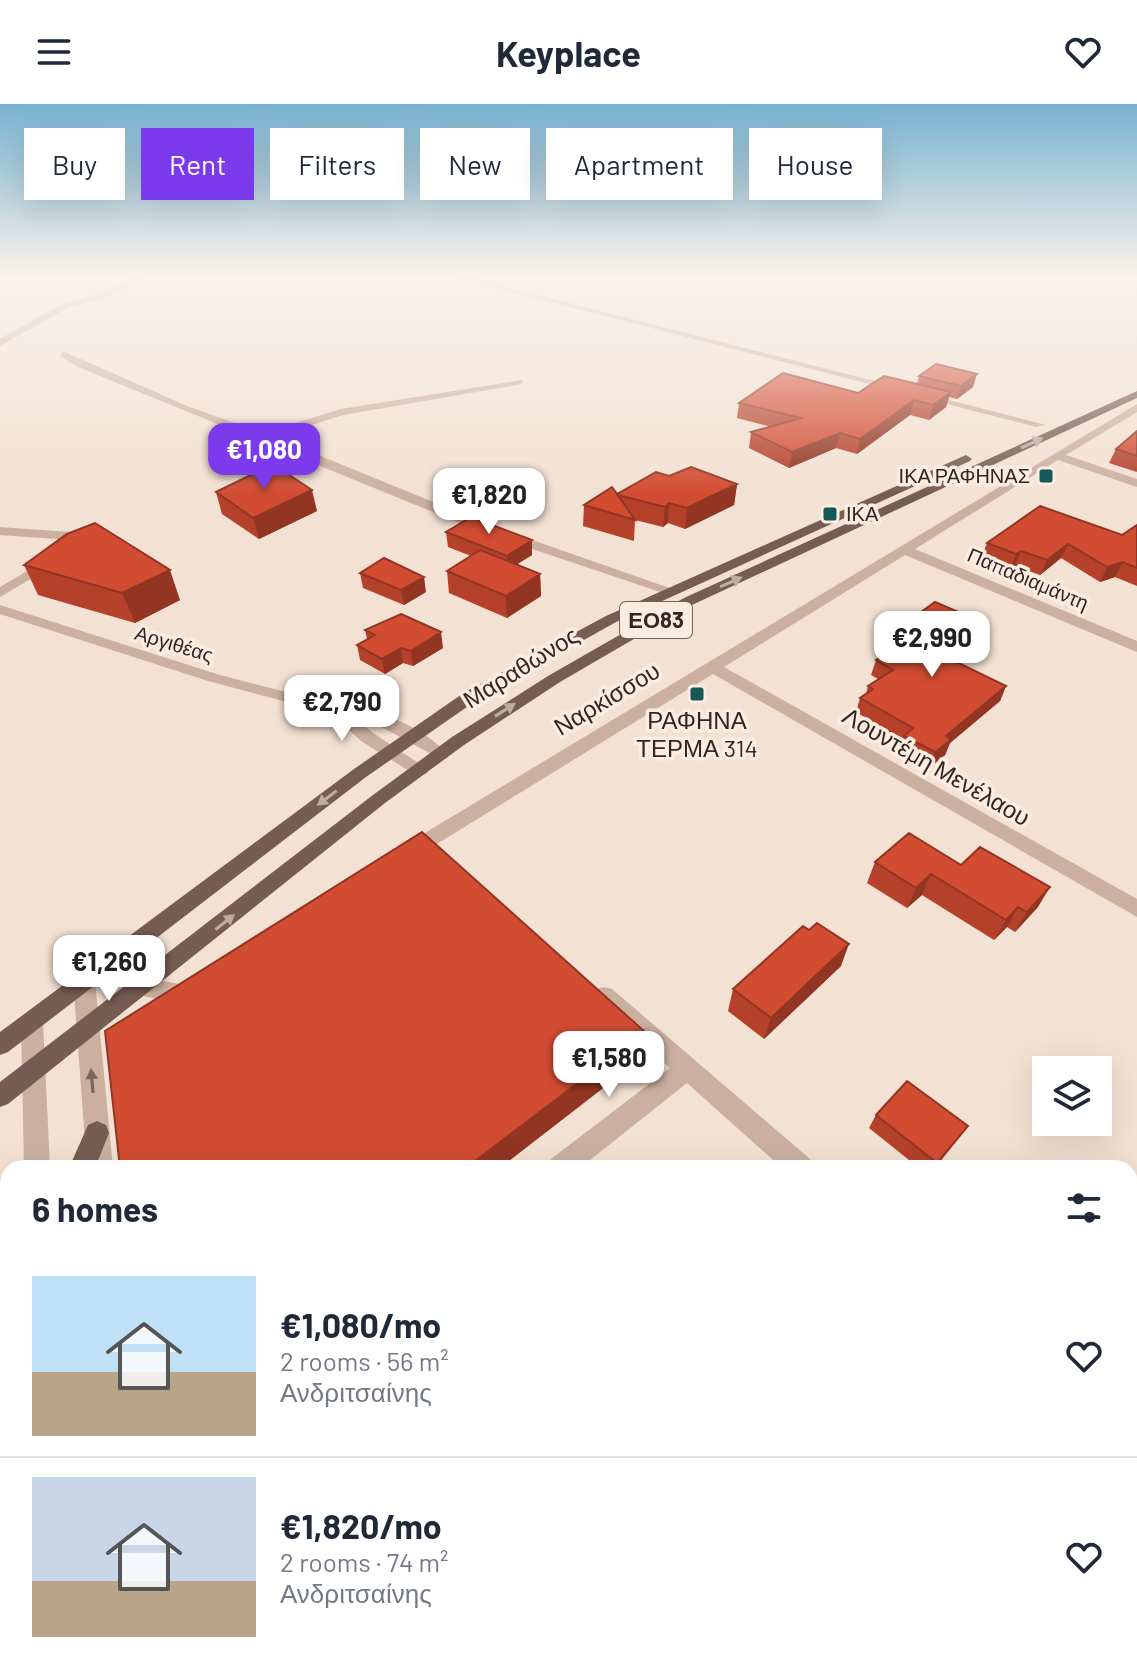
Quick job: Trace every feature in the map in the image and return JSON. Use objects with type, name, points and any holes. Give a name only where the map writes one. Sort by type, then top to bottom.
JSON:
[{"type":"main road","name":"Μαραθώνος","points":[[0,1045],[390,752],[524,664],[671,591],[1137,380]]},
{"type":"main road","name":"Μαραθώνος","points":[[0,1096],[441,754],[543,685],[689,601],[1137,394]]},
{"type":"main road","points":[[85,1160],[97,1133]]},
{"type":"street","points":[[738,348],[1040,425]]},
{"type":"street","points":[[63,354],[183,408],[263,437],[487,529],[671,591]]},
{"type":"street","points":[[263,437],[341,412],[518,382]]},
{"type":"street","name":"Ναρκίσσου","points":[[387,866],[1137,407]]},
{"type":"street","points":[[1056,456],[1137,483]]},
{"type":"street","points":[[0,531],[84,537],[0,593]]},
{"type":"street","name":"Παπαδιαμάντη","points":[[904,549],[1137,647]]},
{"type":"street","name":"Αργιθέας","points":[[0,609],[214,678],[338,710],[373,715],[414,735],[441,754]]},
{"type":"street","name":"Λουντέμη Μενέλαου","points":[[711,666],[1137,909]]},
{"type":"street","points":[[338,710],[367,737],[420,770]]},
{"type":"street","points":[[427,840],[450,861]]},
{"type":"street","points":[[142,987],[181,993],[204,986],[217,977]]},
{"type":"street","points":[[84,980],[99,1160]]},
{"type":"street","points":[[593,985],[792,1160]]},
{"type":"street","points":[[32,1022],[37,1160]]},
{"type":"street","points":[[570,1160],[688,1068]]},
{"type":"building","points":[[936,364],[977,374],[961,386],[919,376]]},
{"type":"building","points":[[783,373],[858,393],[884,376],[951,392],[933,405],[914,400],[860,439],[840,433],[792,452],[751,432],[801,418],[739,403]]},
{"type":"building","points":[[1137,431],[1137,456],[1116,449]]},
{"type":"building","points":[[273,464],[312,490],[253,518],[216,492]]},
{"type":"building","points":[[691,467],[737,484],[687,508],[669,503],[665,507],[618,495],[635,520],[584,505],[612,487],[617,494],[656,472],[669,476]]},
{"type":"building","points":[[1040,506],[1122,535],[1137,525],[1137,568],[1123,562],[1107,567],[1068,544],[1047,560],[1021,551],[1016,554],[987,543]]},
{"type":"building","points":[[471,517],[532,540],[507,556],[446,532]]},
{"type":"building","points":[[95,523],[170,570],[122,593],[24,565],[67,534]]},
{"type":"building","points":[[480,550],[540,574],[506,596],[447,571]]},
{"type":"building","points":[[384,558],[424,577],[401,590],[360,573]]},
{"type":"building","points":[[935,602],[984,623],[942,655],[1006,686],[946,736],[951,740],[935,752],[904,736],[913,728],[860,698],[873,689],[868,686],[893,670],[876,660],[923,630],[906,623]]},
{"type":"building","points":[[401,614],[441,632],[411,651],[401,648],[382,659],[357,645],[375,635],[365,630]]},
{"type":"building","points":[[422,832],[645,1032],[477,1160],[119,1160],[105,1031]]},
{"type":"building","points":[[909,833],[961,865],[980,847],[1050,887],[1027,912],[1018,907],[1006,920],[931,874],[916,888],[875,862]]},
{"type":"building","points":[[817,923],[849,944],[771,1018],[733,989],[803,926],[809,930]]},
{"type":"building","points":[[907,1081],[968,1126],[940,1160],[933,1160],[876,1115]]},
{"type":"place","name":"ΙΚΑ ΡΑΦΗΝΑΣ","points":[[1046,476]]},
{"type":"place","name":"ΙΚΑ","points":[[830,514]]},
{"type":"place","name":"ΡΑΦΗΝΑ ΤΕΡΜΑ 314","points":[[697,694]]}]
